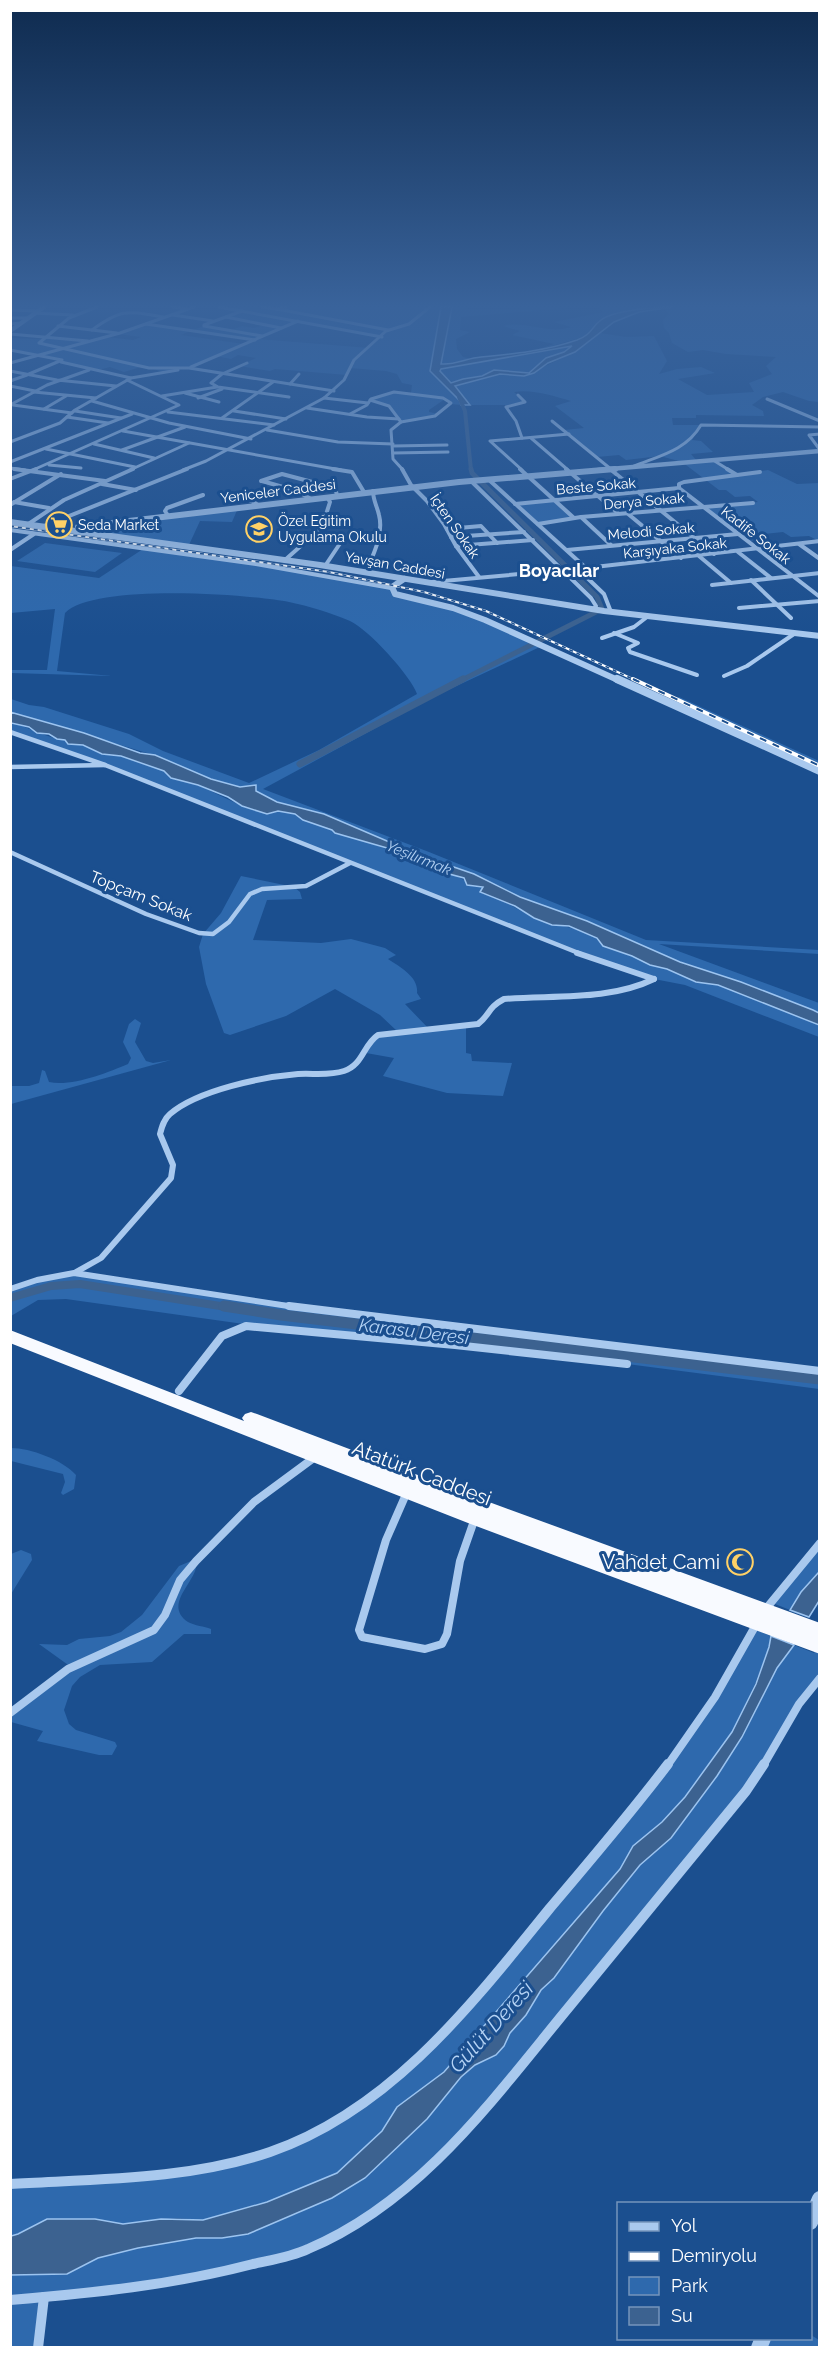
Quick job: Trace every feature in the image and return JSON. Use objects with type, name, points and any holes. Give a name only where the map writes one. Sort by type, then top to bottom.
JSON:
[{"type":"highway","name":"Atatürk Caddesi","points":[[10,1326],[817,1638]]},
{"type":"highway","name":"Atatürk Caddesi","points":[[10,1336],[475,1518],[768,1619]]},
{"type":"street","points":[[67,417],[110,423]]},
{"type":"street","points":[[10,442],[57,425],[67,417]]},
{"type":"street","points":[[114,417],[122,418]]},
{"type":"street","points":[[147,417],[251,439]]},
{"type":"street","points":[[213,417],[275,425]]},
{"type":"street","points":[[274,417],[287,419]]},
{"type":"street","points":[[43,527],[231,449],[291,417]]},
{"type":"street","points":[[375,417],[400,420],[426,417]]},
{"type":"street","points":[[513,417],[522,438]]},
{"type":"street","points":[[10,462],[122,418]]},
{"type":"street","points":[[10,479],[151,418]]},
{"type":"street","points":[[400,420],[391,428],[393,453],[448,452]]},
{"type":"street","points":[[552,421],[714,554]]},
{"type":"street","points":[[632,467],[685,445],[695,436],[701,425],[793,425],[819,428]]},
{"type":"street","points":[[122,450],[186,427]]},
{"type":"street","points":[[266,430],[338,442],[447,445]]},
{"type":"street","points":[[123,431],[352,472],[364,492]]},
{"type":"street","points":[[569,434],[490,441],[574,518]]},
{"type":"street","points":[[819,434],[809,435],[819,450]]},
{"type":"street","points":[[531,438],[618,513]]},
{"type":"street","points":[[27,525],[49,508],[191,442]]},
{"type":"street","points":[[93,444],[155,458]]},
{"type":"street","points":[[46,449],[135,467]]},
{"type":"street","name":"Yeniceler Caddesi","points":[[62,529],[260,506],[373,490],[819,450]]},
{"type":"street","name":"İçten Sokak","points":[[393,453],[393,459],[405,472],[412,487],[427,501],[479,578]]},
{"type":"street","points":[[713,460],[737,475]]},
{"type":"street","points":[[48,464],[81,468]]},
{"type":"street","points":[[10,468],[105,481]]},
{"type":"street","name":"Beste Sokak","points":[[515,504],[679,488],[679,484],[684,482],[760,472]]},
{"type":"street","points":[[12,503],[61,474]]},
{"type":"street","points":[[311,499],[297,491],[261,481],[282,474],[334,488],[337,495]]},
{"type":"street","points":[[485,479],[586,568]]},
{"type":"street","points":[[473,480],[565,570],[601,611],[611,606],[605,596],[575,569]]},
{"type":"street","points":[[100,484],[136,490]]},
{"type":"street","name":"Kadife Sokak","points":[[679,488],[819,599]]},
{"type":"street","points":[[366,572],[380,528],[379,514],[372,502],[373,490]]},
{"type":"street","points":[[170,517],[165,511],[167,508],[203,495]]},
{"type":"street","points":[[241,495],[260,506]]},
{"type":"street","points":[[285,560],[322,527],[330,502],[327,496]]},
{"type":"street","points":[[12,503],[49,508]]},
{"type":"street","name":"Derya Sokak","points":[[538,524],[618,513],[753,503]]},
{"type":"street","points":[[627,513],[681,558]]},
{"type":"street","points":[[582,517],[611,545]]},
{"type":"street","name":"Yavşan Caddesi","points":[[10,522],[366,572],[601,611],[819,636]]},
{"type":"street","points":[[447,529],[481,526],[497,543]]},
{"type":"street","points":[[10,530],[256,564],[391,588],[404,579]]},
{"type":"street","points":[[451,537],[524,532]]},
{"type":"street","points":[[11,549],[34,534]]},
{"type":"street","name":"Melodi Sokak","points":[[567,550],[738,534]]},
{"type":"street","points":[[325,566],[345,536]]},
{"type":"street","points":[[456,546],[532,540]]},
{"type":"street","name":"Karşıyaka Sokak","points":[[426,583],[738,552],[819,541]]},
{"type":"street","points":[[799,544],[819,559]]},
{"type":"street","points":[[738,552],[771,578]]},
{"type":"street","points":[[699,556],[731,583]]},
{"type":"street","points":[[711,585],[819,573]]},
{"type":"street","points":[[751,580],[791,618]]},
{"type":"street","points":[[391,588],[393,593],[401,597],[470,614],[819,771]]},
{"type":"street","points":[[739,608],[819,599]]},
{"type":"street","points":[[602,638],[634,627],[647,617]]},
{"type":"street","points":[[614,633],[638,643],[628,648],[630,652],[698,675]]},
{"type":"street","points":[[724,676],[747,666],[794,634]]},
{"type":"street","points":[[10,732],[105,765],[578,953],[654,979],[643,985],[623,989],[504,999],[491,1006],[486,1017],[478,1024],[378,1035],[372,1038],[364,1057],[351,1069],[264,1078],[202,1099],[174,1112],[165,1119],[160,1134],[173,1165],[171,1178],[102,1258],[74,1273],[37,1280],[10,1289]]},
{"type":"street","points":[[10,767],[105,765]]},
{"type":"street","name":"Topçam Sokak","points":[[10,852],[75,883],[179,927],[206,934],[218,931],[256,890],[300,888],[350,862]]},
{"type":"street","points":[[74,1273],[288,1306],[819,1371]]},
{"type":"street","points":[[179,1391],[222,1336],[246,1326],[455,1345],[627,1364]]},
{"type":"street","points":[[10,1713],[68,1669],[154,1629],[165,1615],[180,1580],[196,1561],[254,1502],[316,1456]]},
{"type":"street","points":[[407,1491],[386,1540],[359,1630],[362,1636],[425,1649],[442,1644],[447,1634],[460,1562],[475,1518]]},
{"type":"street","points":[[10,2184],[151,2177],[219,2167],[295,2143],[322,2131],[358,2108],[396,2077],[449,2025],[631,1812],[717,1694],[819,1543]]},
{"type":"street","points":[[10,2300],[119,2291],[219,2273],[307,2250],[354,2226],[397,2198],[473,2122],[757,1778],[803,1699],[819,1678]]},
{"type":"street","points":[[812,2217],[819,2199]]},
{"type":"street","points":[[38,2348],[44,2297]]},
{"type":"green space","points":[[397,417],[427,417],[401,422]]},
{"type":"green space","points":[[570,417],[696,417],[672,418],[673,425],[701,425],[692,440],[701,441],[713,452],[691,454],[697,461],[713,460],[737,475],[768,470],[797,484],[819,483],[819,541],[809,536],[791,537],[783,532],[764,534],[769,539],[747,541],[703,507],[758,502],[750,496],[735,497],[726,490],[719,490],[682,462],[660,456],[626,460],[619,455],[597,457],[564,430],[584,428]]},
{"type":"green space","points":[[555,500],[574,518],[538,524],[515,504]]},
{"type":"green space","points":[[238,508],[232,522],[200,521],[188,547],[62,529]]},
{"type":"green space","points":[[45,543],[122,553],[95,572],[17,561]]},
{"type":"green space","points":[[143,549],[256,564],[391,588],[392,591],[445,606],[542,646],[433,697],[263,789],[429,852],[646,940],[819,950],[819,954],[659,944],[819,1003],[819,1013],[746,984],[680,962],[587,921],[520,897],[474,874],[422,856],[324,814],[277,802],[256,791],[254,789],[256,787],[240,787],[211,779],[160,757],[11,712],[11,699],[44,707],[129,734],[163,751],[249,783],[319,750],[417,694],[407,676],[388,654],[367,633],[350,621],[289,602],[208,594],[138,594],[106,598],[81,604],[65,613],[57,671],[112,676],[11,673],[11,670],[47,670],[55,609],[11,613],[11,566],[99,578]]},
{"type":"green space","points":[[679,697],[819,761],[819,771],[667,701]]},
{"type":"green space","points":[[11,723],[65,740],[68,744],[83,745],[107,755],[121,756],[164,771],[174,779],[198,785],[244,807],[267,814],[278,811],[295,814],[335,833],[345,834],[427,864],[461,878],[470,886],[483,887],[492,895],[534,918],[597,937],[607,948],[696,982],[718,985],[808,1019],[819,1025],[819,1037],[685,985],[654,979],[578,953],[105,765],[11,732]]},
{"type":"green space","points":[[241,876],[294,887],[300,892],[302,899],[267,900],[253,940],[321,943],[351,939],[385,948],[396,955],[388,959],[408,973],[415,982],[421,999],[405,1004],[430,1030],[466,1027],[466,1053],[471,1054],[472,1061],[512,1063],[503,1096],[447,1093],[383,1076],[394,1058],[366,1053],[372,1038],[398,1032],[380,1015],[335,989],[286,1016],[230,1035],[224,1033],[206,984],[199,947],[203,934],[221,913]]},
{"type":"green space","points":[[135,1019],[141,1023],[135,1042],[146,1061],[153,1063],[171,1060],[11,1104],[11,1086],[29,1086],[39,1083],[42,1070],[45,1071],[49,1082],[68,1083],[100,1075],[128,1064],[131,1058],[123,1042],[129,1024]]},
{"type":"green space","points":[[63,1274],[819,1371],[819,1389],[627,1364],[258,1326],[66,1299],[38,1300],[11,1316],[11,1289]]},
{"type":"green space","points":[[11,1448],[36,1453],[63,1464],[76,1475],[74,1489],[63,1495],[61,1493],[65,1482],[63,1474],[11,1461]]},
{"type":"green space","points":[[819,1543],[819,1572],[801,1592],[790,1610],[770,1602]]},
{"type":"green space","points":[[21,1550],[31,1554],[32,1560],[11,1594],[11,1554]]},
{"type":"green space","points":[[196,1561],[196,1568],[180,1599],[181,1615],[188,1622],[211,1629],[211,1634],[184,1634],[152,1662],[100,1665],[80,1677],[72,1686],[64,1710],[69,1724],[76,1730],[115,1742],[117,1746],[112,1755],[99,1755],[37,1741],[43,1731],[11,1722],[11,1713],[71,1667],[39,1644],[67,1645],[79,1639],[110,1636],[121,1632],[142,1615],[179,1566]]},
{"type":"green space","points":[[754,1629],[771,1636],[755,1684],[732,1732],[685,1797],[662,1822],[633,1846],[620,1869],[444,2072],[397,2107],[382,2131],[337,2173],[267,2202],[203,2220],[177,2218],[123,2224],[47,2219],[11,2236],[11,2184],[219,2167],[339,2121],[449,2025],[690,1733]]},
{"type":"green space","points":[[794,1645],[814,1653],[817,1645],[819,1646],[819,1678],[757,1778],[473,2122],[397,2198],[307,2250],[231,2271],[45,2297],[38,2347],[11,2347],[11,2275],[67,2274],[98,2258],[138,2248],[196,2238],[222,2238],[248,2234],[299,2213],[365,2178],[427,2119],[461,2077],[475,2065],[496,2055],[504,2046],[510,2033],[526,2015],[541,1990],[554,1978],[603,1911],[640,1865],[671,1838],[717,1776],[742,1737],[777,1668]]},
{"type":"green space","points":[[812,2336],[819,2340],[819,2347],[759,2348],[763,2340],[812,2340]]},
{"type":"water","name":"Yeşilırmak","points":[[10,712],[84,733],[140,753],[155,755],[211,779],[240,787],[256,785],[256,791],[277,802],[324,814],[422,856],[474,874],[520,897],[587,921],[680,962],[741,982],[813,1010],[819,1013],[819,1025],[718,985],[696,982],[667,969],[650,965],[603,946],[597,938],[569,926],[552,925],[534,918],[515,906],[480,892],[483,887],[467,885],[464,878],[434,870],[427,864],[387,848],[335,833],[303,820],[295,814],[278,811],[267,814],[242,806],[228,797],[198,785],[171,778],[164,771],[121,756],[102,754],[83,745],[68,744],[65,740],[57,739],[49,734],[37,733],[29,727],[11,723]]},
{"type":"water","points":[[819,1572],[819,1601],[809,1617],[790,1610],[801,1592]]},
{"type":"water","name":"Gülüt Deresi","points":[[771,1636],[794,1645],[777,1668],[742,1737],[717,1776],[671,1838],[640,1865],[554,1978],[541,1990],[526,2015],[510,2033],[504,2046],[496,2055],[475,2065],[461,2077],[427,2119],[365,2178],[332,2198],[248,2234],[222,2238],[196,2238],[138,2248],[98,2258],[67,2274],[11,2275],[11,2236],[47,2219],[95,2219],[123,2224],[161,2219],[203,2220],[267,2202],[337,2173],[382,2131],[397,2107],[444,2072],[620,1869],[633,1846],[662,1822],[685,1797],[732,1732],[756,1684]]},
{"type":"waterway","points":[[466,417],[471,470]]},
{"type":"waterway","points":[[460,681],[602,609],[597,597],[472,473],[471,469]]},
{"type":"waterway","points":[[300,764],[463,679]]},
{"type":"waterway","name":"Karasu Deresi","points":[[10,1298],[51,1286],[80,1284],[233,1308]]},
{"type":"waterway","name":"Karasu Deresi","points":[[224,1306],[281,1315],[820,1379]]},
{"type":"railway","points":[[10,526],[329,572],[424,592],[486,611],[637,681]]},
{"type":"railway","points":[[633,679],[820,766]]},
{"type":"place","name":"Seda Market","points":[[59,525]]},
{"type":"place","name":"Özel Eğitim Uygulama Okulu","points":[[259,529]]},
{"type":"place","name":"Vahdet Cami","points":[[740,1562]]},
{"type":"district","name":"Boyacılar","points":[[559,570]]}]
